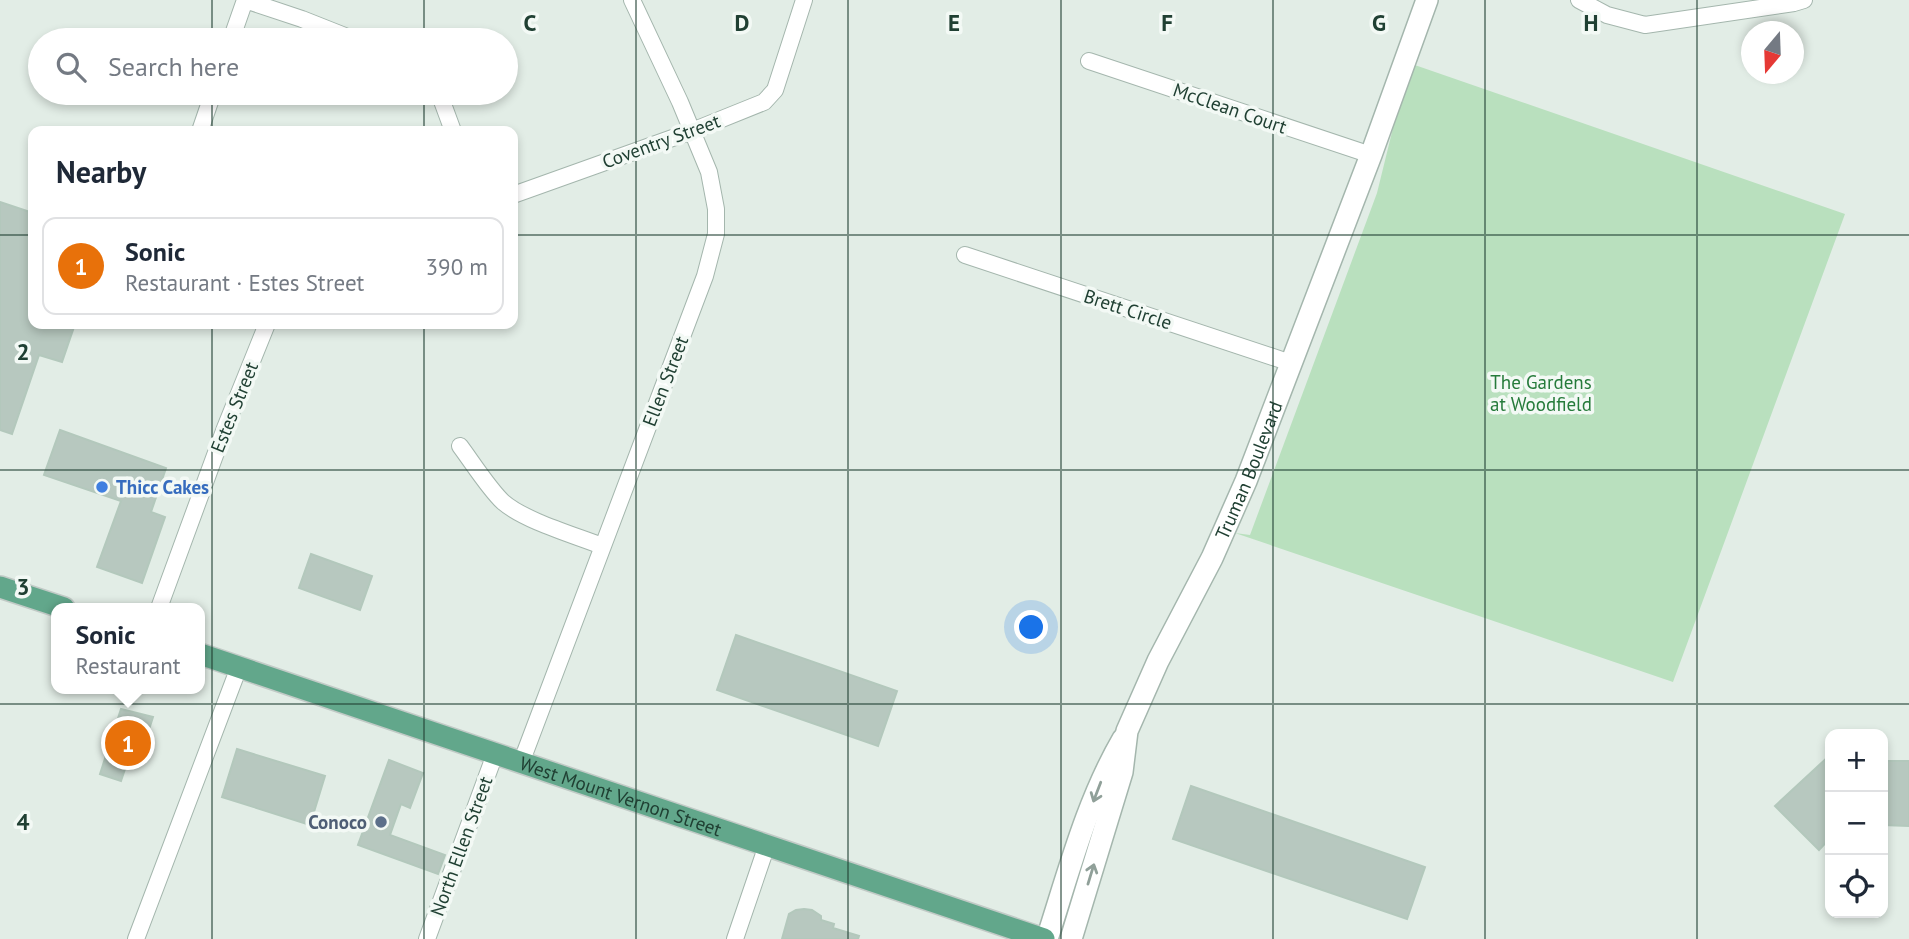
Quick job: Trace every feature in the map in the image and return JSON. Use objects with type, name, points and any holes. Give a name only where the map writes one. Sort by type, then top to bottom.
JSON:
[{"type":"main road","points":[[0,587],[51,604]]},
{"type":"main road","name":"West Mount Vernon Street","points":[[205,656],[1045,939]]},
{"type":"street","points":[[235,28],[245,0],[325,28]]},
{"type":"street","name":"Ellen Street","points":[[522,763],[705,276],[716,234],[716,209],[709,172],[680,102],[632,0]]},
{"type":"street","name":"Coventry Street","points":[[518,193],[692,131],[764,102],[775,90],[804,0]]},
{"type":"street","name":"Truman Boulevard","points":[[1071,939],[1122,772],[1128,731],[1158,661],[1212,558],[1246,481],[1371,155],[1427,0]]},
{"type":"street","points":[[1579,0],[1607,15],[1645,25],[1804,0]]},
{"type":"street","name":"McClean Court","points":[[1089,61],[1371,155]]},
{"type":"street","points":[[202,126],[209,105]]},
{"type":"street","points":[[443,105],[451,126]]},
{"type":"street","name":"Brett Circle","points":[[965,255],[1291,363]]},
{"type":"street","name":"Estes Street","points":[[161,603],[225,428],[265,329]]},
{"type":"street","points":[[460,446],[503,501],[517,511],[602,546]]},
{"type":"street","points":[[136,939],[239,667]]},
{"type":"street","points":[[1045,939],[1107,766],[1128,731]]},
{"type":"street","name":"North Ellen Street","points":[[427,939],[495,754]]},
{"type":"street","points":[[735,939],[767,845]]},
{"type":"green space","name":"The Gardens at Woodfield","points":[[1409,63],[1845,214],[1673,682],[1235,533],[1250,535],[1377,193]]},
{"type":"building","points":[[0,202],[28,211],[28,329],[73,329],[62,362],[39,355],[12,434],[0,430]]},
{"type":"building","points":[[60,430],[166,468],[151,512],[165,517],[142,583],[97,567],[121,501],[44,475]]},
{"type":"building","points":[[311,554],[372,576],[360,610],[299,588]]},
{"type":"building","points":[[736,635],[897,691],[878,746],[717,690]]},
{"type":"building","points":[[121,709],[153,717],[137,767],[127,763],[121,781],[100,774]]},
{"type":"building","points":[[237,749],[325,776],[310,825],[222,797]]},
{"type":"building","name":"Conoco","points":[[389,760],[423,773],[410,808],[401,804],[390,835],[445,855],[438,874],[358,845]]},
{"type":"building","points":[[1825,760],[1825,843],[1819,850],[1775,806]]},
{"type":"building","points":[[1888,761],[1909,761],[1909,826],[1888,825]]},
{"type":"building","points":[[1191,786],[1425,867],[1407,919],[1173,839]]},
{"type":"building","points":[[804,909],[812,910],[821,916],[821,920],[834,924],[833,928],[859,936],[858,939],[782,939],[789,914]]},
{"type":"place","name":"Thicc Cakes","points":[[102,487]]},
{"type":"place","name":"Sonic","points":[[128,743]]},
{"type":"place","name":"Conoco","points":[[381,822]]}]
